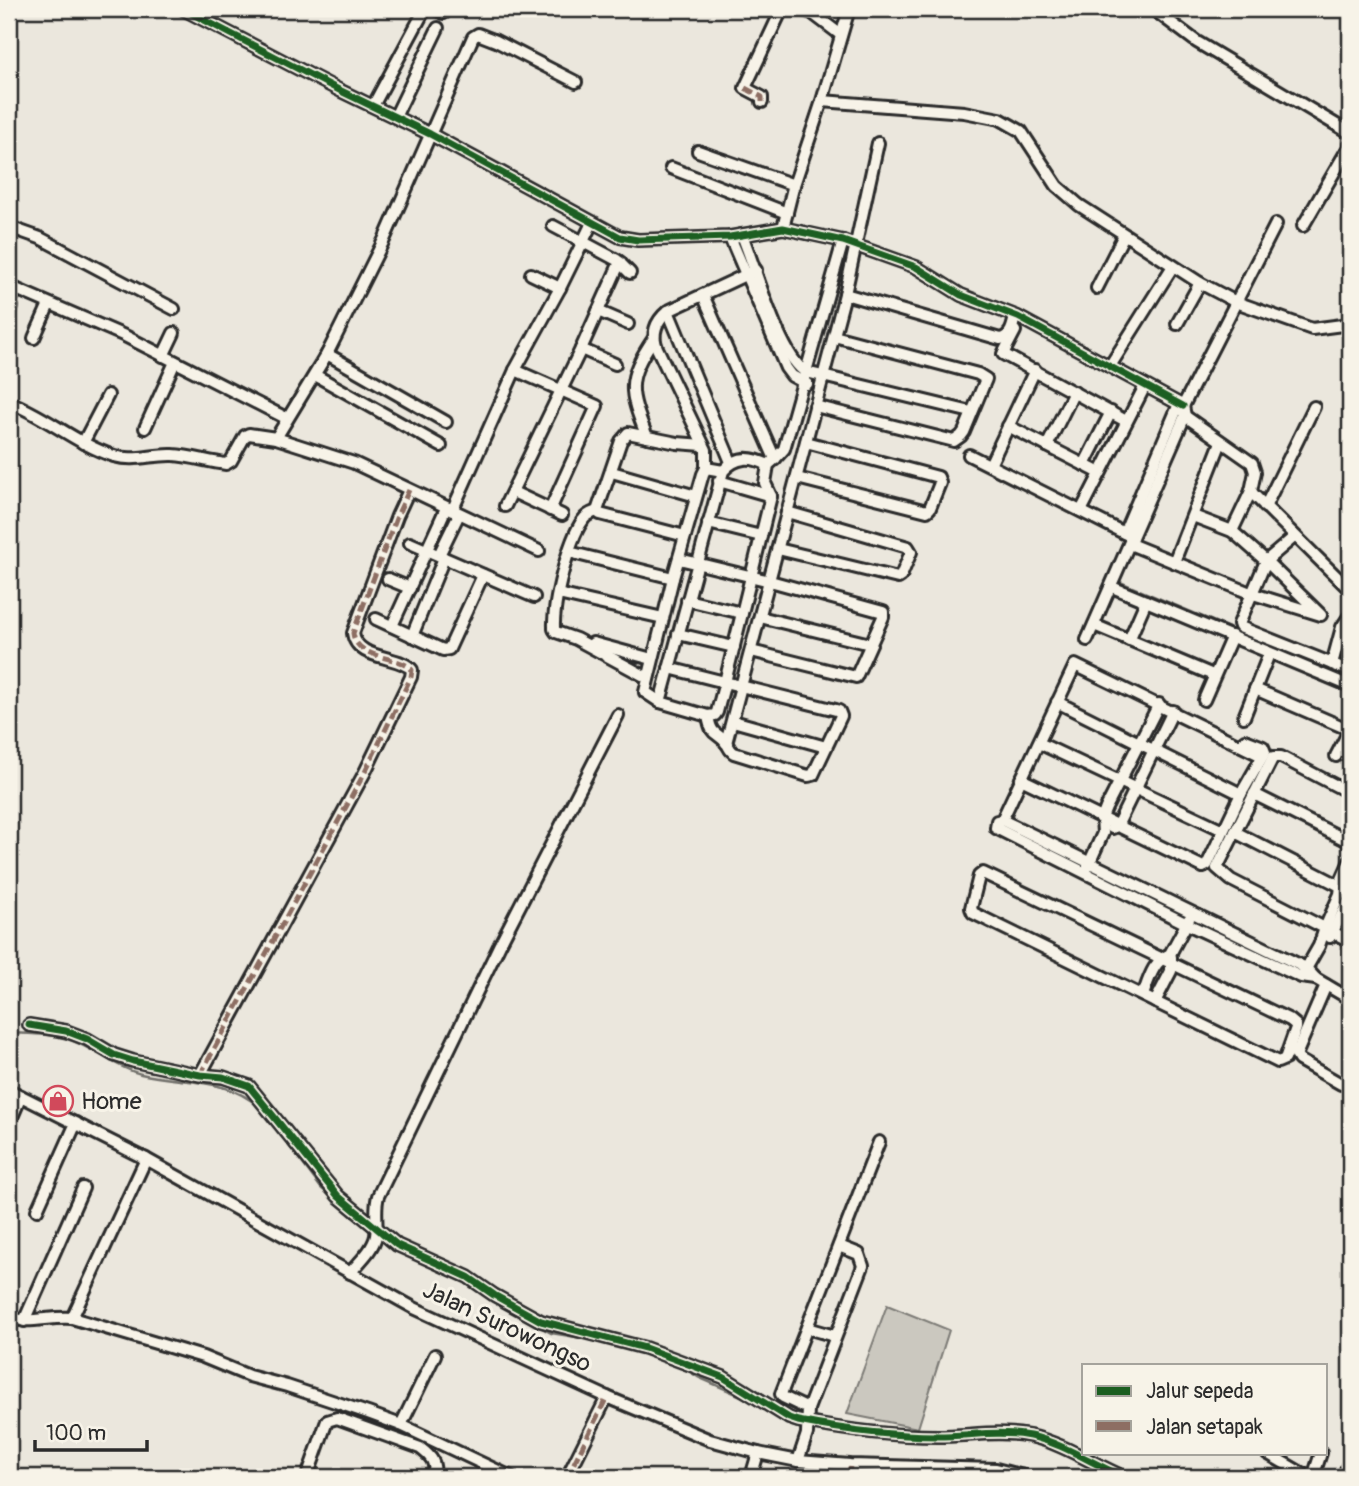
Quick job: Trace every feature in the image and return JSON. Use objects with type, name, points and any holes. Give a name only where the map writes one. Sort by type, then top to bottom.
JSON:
[{"type":"street","points":[[183,9],[430,134],[592,223],[627,239],[730,237],[783,228],[843,241],[916,267],[961,295],[1018,318],[1145,386],[1182,409],[1221,442],[1252,463],[1255,472],[1251,491],[1232,531]]},
{"type":"street","points":[[373,106],[425,9]]},
{"type":"street","points":[[762,102],[762,97],[745,88],[782,9]]},
{"type":"street","points":[[800,9],[812,13],[841,34]]},
{"type":"street","points":[[783,228],[849,9]]},
{"type":"street","points":[[1153,9],[1197,42],[1350,133]]},
{"type":"street","points":[[395,117],[438,28]]},
{"type":"street","points":[[276,438],[327,354],[384,240],[475,35],[496,41],[576,82]]},
{"type":"street","points":[[822,101],[964,112],[1000,119],[1021,131],[1057,186],[1079,205],[1200,283],[1236,302],[1312,330],[1350,324]]},
{"type":"street","points":[[726,743],[845,294],[878,143]]},
{"type":"street","points":[[1303,226],[1350,145]]},
{"type":"street","points":[[698,152],[794,185]]},
{"type":"street","points":[[671,168],[787,213]]},
{"type":"street","points":[[392,626],[427,550],[452,511],[515,370],[592,223]]},
{"type":"street","points":[[1087,640],[1112,587],[1129,538],[1182,409],[1276,224]]},
{"type":"street","points":[[554,226],[620,262],[630,273]]},
{"type":"street","points":[[9,228],[40,238],[174,309]]},
{"type":"street","points":[[742,235],[751,272],[786,368],[792,376],[823,375],[971,412]]},
{"type":"street","points":[[1097,288],[1124,235]]},
{"type":"street","points":[[730,237],[751,272]]},
{"type":"street","points":[[653,338],[707,455],[706,468],[678,559],[645,694],[660,702],[708,716],[715,715],[771,496],[765,484],[772,462],[784,449],[843,241]]},
{"type":"street","points":[[505,506],[620,262]]},
{"type":"street","points":[[1110,366],[1173,266]]},
{"type":"street","points":[[647,437],[632,397],[632,389],[635,369],[653,338],[660,318],[668,311],[751,272]]},
{"type":"street","points":[[531,274],[560,288]]},
{"type":"street","points":[[1177,324],[1200,283]]},
{"type":"street","points":[[9,315],[12,288],[163,356],[286,418]]},
{"type":"street","points":[[845,294],[1000,339],[1010,332],[1018,318]]},
{"type":"street","points":[[703,295],[772,462]]},
{"type":"street","points":[[34,338],[49,303]]},
{"type":"street","points":[[598,311],[628,324]]},
{"type":"street","points":[[660,702],[708,523],[725,471],[668,311]]},
{"type":"street","points":[[1018,318],[1003,354],[1126,421]]},
{"type":"street","points":[[163,356],[174,333]]},
{"type":"street","points":[[815,407],[949,441],[961,436],[985,379],[982,375],[834,336]]},
{"type":"street","points":[[581,349],[615,364]]},
{"type":"street","points":[[327,354],[446,422]]},
{"type":"street","points":[[145,428],[175,362]]},
{"type":"street","points":[[515,370],[597,407],[550,510]]},
{"type":"street","points":[[990,465],[1035,370]]},
{"type":"street","points":[[315,375],[441,446]]},
{"type":"street","points":[[805,377],[820,388]]},
{"type":"street","points":[[1082,511],[1145,386]]},
{"type":"street","points":[[1047,446],[1074,392]]},
{"type":"street","points":[[83,443],[108,395]]},
{"type":"street","points":[[9,402],[42,416],[83,443],[116,456],[130,458],[180,456],[226,464],[231,461],[245,436],[249,434],[276,438],[354,463],[539,551]]},
{"type":"street","points":[[1265,507],[1314,407]]},
{"type":"street","points":[[1084,465],[1111,412]]},
{"type":"street","points":[[1008,426],[1100,473]]},
{"type":"street","points":[[597,511],[607,477],[612,472],[625,434],[703,445]]},
{"type":"street","points":[[797,478],[927,511],[940,483],[938,477],[806,442]]},
{"type":"street","points":[[1174,562],[1221,442]]},
{"type":"street","points":[[969,455],[1082,511],[1174,562],[1251,593],[1321,615],[1342,627]]},
{"type":"street","points":[[725,471],[747,458],[772,462]]},
{"type":"street","points":[[706,468],[725,471],[771,496]]},
{"type":"street","points":[[612,472],[696,496]]},
{"type":"street","points":[[201,1073],[365,772],[411,677],[412,670],[407,664],[377,656],[358,645],[353,633],[409,490]]},
{"type":"street","points":[[1251,491],[1294,537],[1350,590]]},
{"type":"street","points":[[513,492],[562,515]]},
{"type":"street","points":[[412,636],[441,557],[452,511]]},
{"type":"street","points":[[597,511],[685,536]]},
{"type":"street","points":[[597,511],[588,514],[582,521],[569,552],[558,594],[554,629],[576,639],[652,659]]},
{"type":"street","points":[[778,549],[898,578],[911,552],[908,547],[788,512]]},
{"type":"street","points":[[1193,516],[1232,531],[1321,615]]},
{"type":"street","points":[[708,523],[761,536]]},
{"type":"street","points":[[1294,537],[1266,561],[1251,593],[1239,624],[1240,628],[1350,671]]},
{"type":"street","points":[[411,543],[534,597]]},
{"type":"street","points":[[569,552],[673,578]]},
{"type":"street","points":[[678,559],[881,611],[883,617],[858,674],[853,677],[751,651]]},
{"type":"street","points":[[376,619],[443,650],[452,647],[483,575]]},
{"type":"street","points":[[388,579],[410,587]]},
{"type":"street","points":[[1112,587],[1350,686]]},
{"type":"street","points":[[558,594],[663,618]]},
{"type":"street","points":[[687,600],[743,613]]},
{"type":"street","points":[[1129,640],[1146,601]]},
{"type":"street","points":[[1332,664],[1342,627],[1350,615]]},
{"type":"street","points":[[760,617],[870,644]]},
{"type":"street","points":[[1094,625],[1213,675]]},
{"type":"street","points":[[678,634],[734,647]]},
{"type":"street","points":[[1204,700],[1232,636]]},
{"type":"street","points":[[576,639],[648,678]]},
{"type":"street","points":[[1244,717],[1269,654]]},
{"type":"street","points":[[1021,779],[1203,867],[1207,865],[1265,749],[1252,741],[1245,740],[1240,745],[1173,710],[1075,665],[1039,743],[1021,779],[1002,820],[996,825],[999,831],[1193,913],[1350,999]]},
{"type":"street","points":[[668,668],[839,711],[841,716],[813,775],[808,776],[740,757],[712,733],[708,716]]},
{"type":"street","points":[[1255,689],[1350,729],[1343,752]]},
{"type":"street","points":[[1057,702],[1241,794]]},
{"type":"street","points":[[1087,867],[1103,834],[1102,818],[1159,704]]},
{"type":"street","points":[[1103,834],[1117,826],[1173,710]]},
{"type":"street","points":[[350,1273],[372,1246],[376,1232],[378,1196],[500,944],[618,715]]},
{"type":"street","points":[[733,721],[826,747]]},
{"type":"street","points":[[1039,743],[1223,831]]},
{"type":"street","points":[[1350,793],[1277,756],[1271,759],[1217,865],[1218,872],[1350,942]]},
{"type":"street","points":[[1254,794],[1350,842]]},
{"type":"street","points":[[1235,832],[1346,888]]},
{"type":"street","points":[[1346,888],[1342,879],[1350,861]]},
{"type":"street","points":[[1087,867],[1187,924],[1304,972]]},
{"type":"street","points":[[983,873],[1168,958],[1296,1025],[1285,1059],[1278,1062],[973,912],[971,908],[979,876],[983,873]]},
{"type":"street","points":[[1329,931],[1340,894],[1346,888]]},
{"type":"street","points":[[1304,972],[1350,899]]},
{"type":"street","points":[[1143,995],[1193,913]]},
{"type":"street","points":[[1155,1002],[1168,958]]},
{"type":"street","points":[[1321,982],[1296,1055],[1299,1060],[1341,1084]]},
{"type":"street","points":[[29,1025],[66,1031],[127,1059],[238,1081],[253,1089],[338,1196],[376,1232],[397,1245],[468,1277],[494,1296],[541,1321],[645,1348],[723,1377],[808,1428],[939,1436],[990,1433],[1032,1437],[1124,1477]]},
{"type":"street","name":"Jalan Surowongso","points":[[9,1090],[146,1159],[350,1273],[463,1332],[710,1440],[758,1454],[850,1471],[994,1473],[1027,1477]]},
{"type":"street","points":[[9,1124],[21,1096]]},
{"type":"street","points":[[37,1210],[76,1123]]},
{"type":"street","points":[[808,1409],[781,1394],[879,1142]]},
{"type":"street","points":[[72,1318],[146,1159]]},
{"type":"street","points":[[25,1317],[83,1188]]},
{"type":"street","points":[[798,1461],[808,1428],[808,1409],[864,1262],[856,1252],[839,1246]]},
{"type":"street","points":[[9,1318],[72,1318],[203,1357],[249,1376],[287,1386],[401,1425],[511,1477]]},
{"type":"street","points":[[807,1328],[835,1336]]},
{"type":"street","points":[[401,1425],[435,1355]]},
{"type":"street","points":[[567,1477],[607,1397]]},
{"type":"street","points":[[307,1477],[327,1421],[337,1418],[420,1448],[432,1457],[436,1466],[434,1477]]},
{"type":"street","points":[[751,1477],[758,1454]]},
{"type":"street","points":[[1269,1454],[1308,1477],[1320,1454]]},
{"type":"street","points":[[1343,1477],[1350,1461]]},
{"type":"shaded area","points":[[887,1305],[949,1330],[918,1428],[847,1414]]},
{"type":"waterway","points":[[1120,582],[1229,628]]},
{"type":"waterway","points":[[1272,645],[1324,667]]},
{"type":"waterway","points":[[1335,672],[1350,678]]},
{"type":"waterway","points":[[9,1033],[65,1038],[132,1071],[218,1086],[246,1097],[259,1107]]},
{"type":"waterway","points":[[272,1123],[321,1188],[334,1199]]},
{"type":"waterway","points":[[412,1257],[464,1282],[492,1301],[551,1333],[595,1340]]},
{"type":"waterway","points":[[682,1367],[748,1399]]},
{"type":"waterway","points":[[777,1417],[786,1424],[802,1429]]},
{"type":"waterway","points":[[809,1430],[830,1432]]},
{"type":"marked path","points":[[745,88],[762,97],[762,102]]},
{"type":"marked path","points":[[200,1075],[365,772],[411,677],[412,670],[406,665],[370,653],[356,642],[353,633],[409,490]]},
{"type":"marked path","points":[[567,1477],[607,1397]]},
{"type":"marked path","points":[[849,1477],[850,1465]]},
{"type":"marked path","points":[[992,1477],[996,1469]]},
{"type":"cycle path","points":[[183,9],[430,134],[620,237],[638,240],[730,237],[783,228],[843,241],[916,267],[961,295],[1018,317],[1183,406]]},
{"type":"cycle path","points":[[29,1025],[66,1031],[87,1039],[114,1055],[133,1061],[223,1077],[249,1086],[338,1196],[397,1245],[468,1277],[541,1321],[645,1348],[723,1377],[798,1421],[903,1435],[995,1433],[1030,1436],[1066,1449],[1124,1477]]},
{"type":"place","name":"Home","points":[[58,1101]]}]
